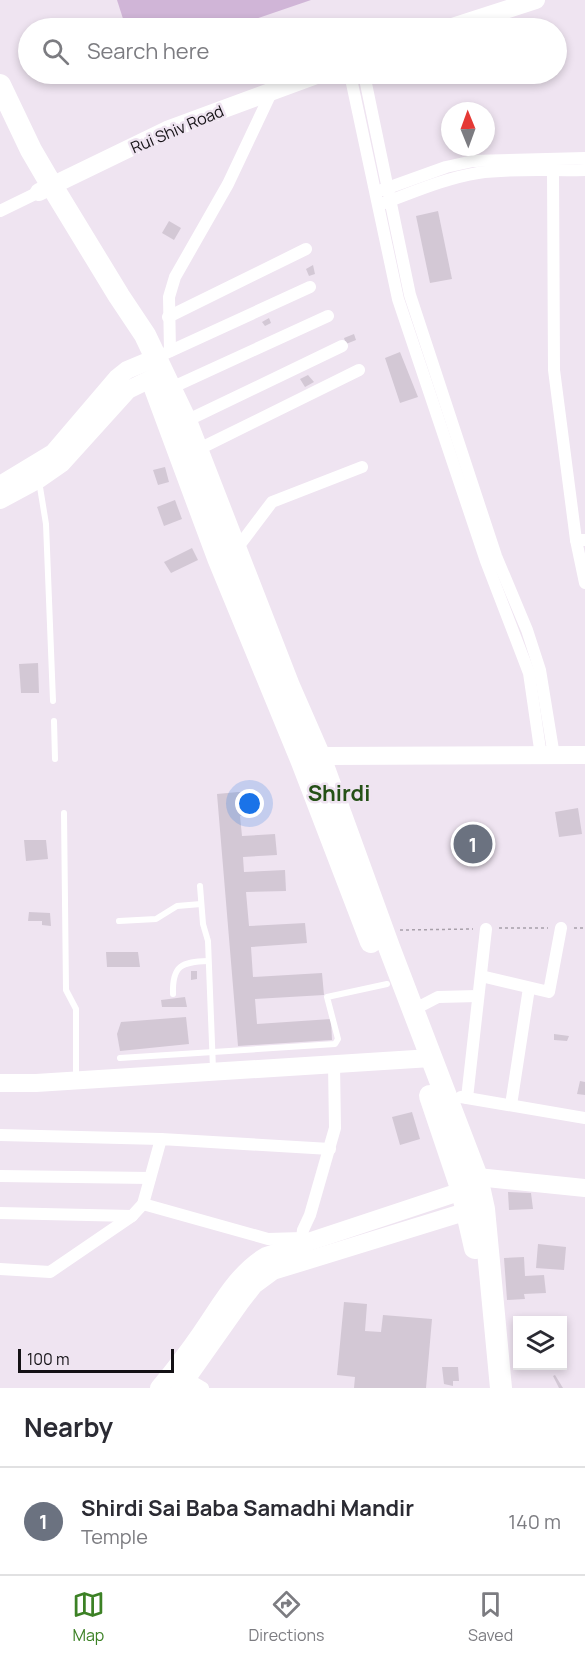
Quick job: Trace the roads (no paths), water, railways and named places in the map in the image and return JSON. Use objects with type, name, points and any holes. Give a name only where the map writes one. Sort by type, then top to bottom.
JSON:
[{"type":"highway","points":[[0,85],[32,150],[46,189]]},
{"type":"highway","points":[[0,120],[46,189],[126,330],[160,368],[186,421],[197,450],[227,554]]},
{"type":"highway","points":[[160,368],[227,554],[289,686],[311,760],[387,984],[423,1059],[470,1194],[487,1388]]},
{"type":"highway","points":[[311,760],[413,1010],[423,1059],[456,1096],[501,1388]]},
{"type":"street","points":[[480,18],[536,0]]},
{"type":"street","name":"Rui Shiv Road","points":[[46,189],[167,130],[293,84]]},
{"type":"street","points":[[352,84],[398,299],[486,561],[529,673],[548,756]]},
{"type":"street","points":[[366,84],[410,296],[496,556],[527,630],[540,670],[548,756]]},
{"type":"street","points":[[160,368],[175,277],[228,184],[272,92]]},
{"type":"street","points":[[377,199],[446,167],[473,161],[585,158]]},
{"type":"street","points":[[390,194],[476,173],[585,170]]},
{"type":"street","points":[[553,171],[554,370],[585,583]]},
{"type":"street","points":[[0,211],[46,189]]},
{"type":"street","points":[[168,317],[306,249]]},
{"type":"street","points":[[0,485],[62,463],[128,390],[160,368],[310,287]]},
{"type":"street","points":[[160,368],[328,316]]},
{"type":"street","points":[[186,421],[342,346]]},
{"type":"street","points":[[197,450],[359,370]]},
{"type":"street","points":[[227,554],[272,502],[362,467]]},
{"type":"street","points":[[0,500],[37,473]]},
{"type":"street","points":[[311,760],[326,756],[585,755]]},
{"type":"street","points":[[486,928],[478,996],[456,1096],[585,1118]]},
{"type":"street","points":[[481,976],[549,992],[561,928]]},
{"type":"street","points":[[511,1105],[529,988]]},
{"type":"street","points":[[413,1010],[438,997],[478,996]]},
{"type":"street","points":[[0,1083],[76,1081],[423,1059]]},
{"type":"street","points":[[303,1248],[335,1128],[334,1064]]},
{"type":"street","points":[[0,1135],[161,1139],[330,1149]]},
{"type":"street","points":[[0,1269],[50,1272],[132,1216],[143,1204],[161,1139]]},
{"type":"street","points":[[0,1176],[150,1179]]},
{"type":"street","points":[[159,1388],[186,1381],[254,1285],[303,1248],[367,1233],[470,1194],[585,1188]]},
{"type":"street","points":[[143,1204],[303,1248]]},
{"type":"street","points":[[0,1213],[132,1216]]},
{"type":"lane","points":[[37,473],[46,524],[53,701]]},
{"type":"lane","points":[[54,721],[55,759]]},
{"type":"lane","points":[[63,813],[66,990],[76,1009],[76,1081]]},
{"type":"lane","points":[[200,886],[203,924],[208,941],[213,1072]]},
{"type":"lane","points":[[119,921],[156,919],[177,906],[201,904]]},
{"type":"lane","points":[[173,994],[172,980],[179,969],[192,962],[208,961]]},
{"type":"lane","points":[[120,1058],[335,1044],[338,1039],[327,997],[387,984]]},
{"type":"place","name":"Shirdi Sai Baba Samadhi Mandir","points":[[473,844]]},
{"type":"district","name":"Shirdi","points":[[339,793]]}]
